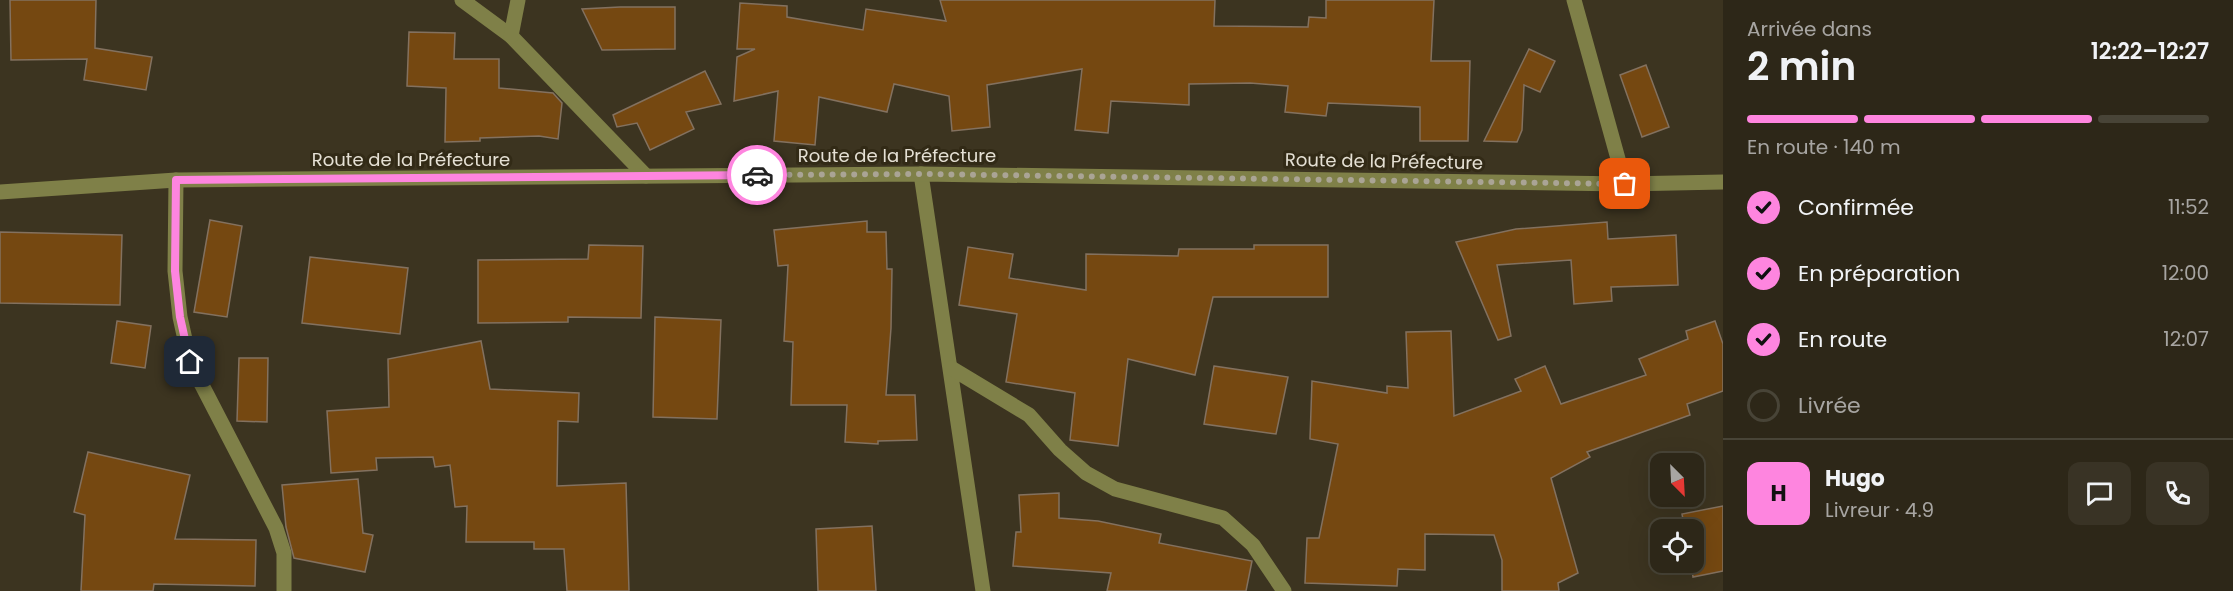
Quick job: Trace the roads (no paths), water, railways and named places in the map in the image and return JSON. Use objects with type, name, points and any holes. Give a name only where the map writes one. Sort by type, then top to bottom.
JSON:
[{"type":"street","points":[[462,0],[511,36],[646,176]]},
{"type":"street","points":[[511,36],[518,0]]},
{"type":"street","points":[[1574,0],[1625,184]]},
{"type":"street","points":[[921,174],[982,591]]},
{"type":"street","name":"Route de la Préfecture","points":[[0,192],[176,180],[921,174],[1625,184],[1723,182]]},
{"type":"street","points":[[176,180],[175,271],[180,317],[190,362],[276,528],[284,553],[284,591]]},
{"type":"street","points":[[951,368],[1029,414],[1060,450],[1086,473],[1114,489],[1223,518],[1253,545],[1284,591]]}]
